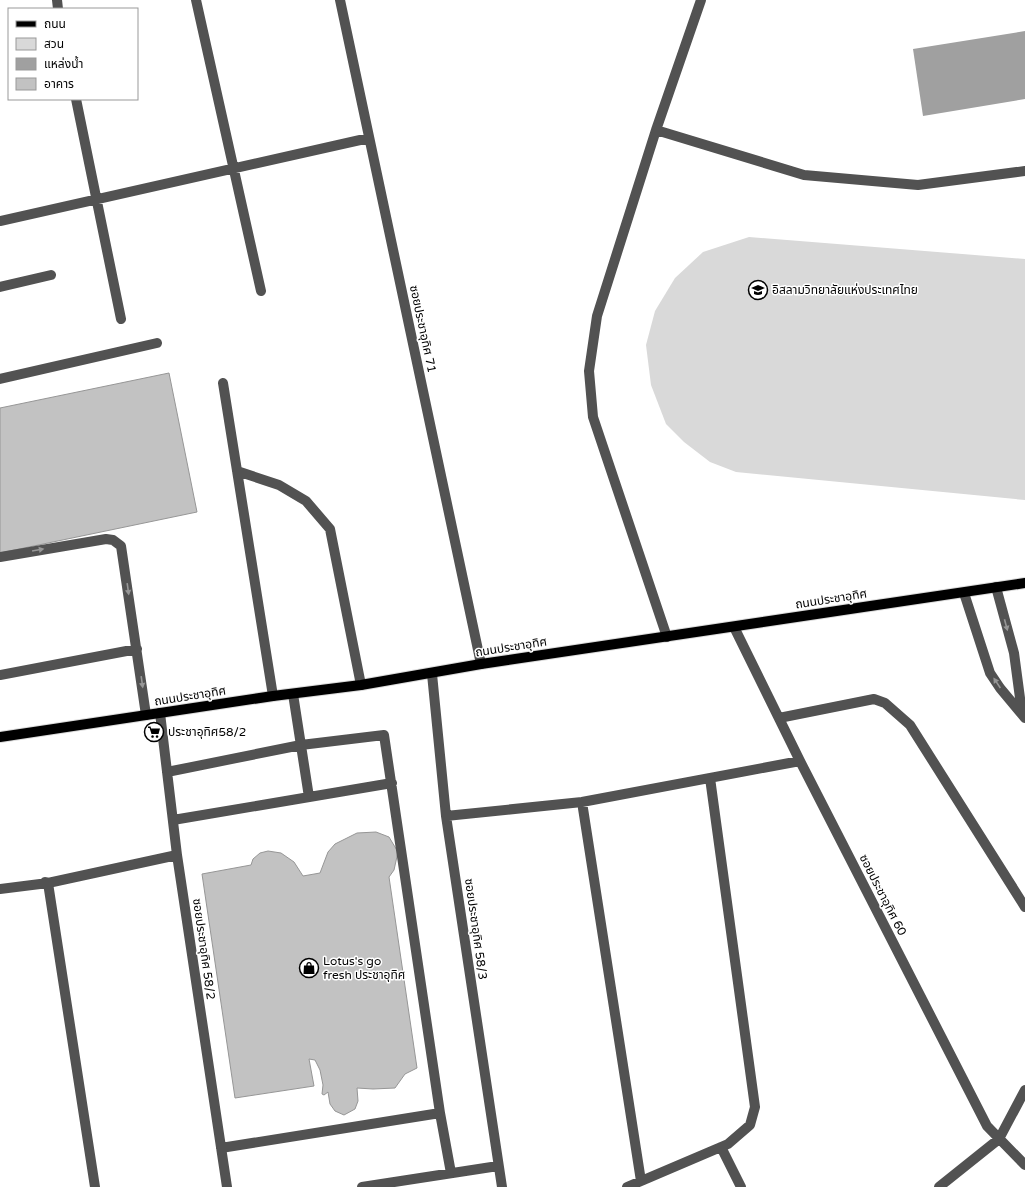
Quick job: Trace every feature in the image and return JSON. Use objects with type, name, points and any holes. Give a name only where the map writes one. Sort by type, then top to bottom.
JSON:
[{"type":"main road","name":"ถนนประชาอุทิศ","points":[[0,737],[273,696],[361,685],[432,674],[481,664],[1025,583]]},
{"type":"street","points":[[196,0],[261,291]]},
{"type":"street","name":"ซอยประชาอุทิศ 71","points":[[340,0],[481,664]]},
{"type":"street","points":[[667,637],[593,417],[589,371],[597,316],[656,130],[701,0]]},
{"type":"street","points":[[76,100],[121,319]]},
{"type":"street","points":[[656,130],[804,175],[918,185],[1025,170]]},
{"type":"street","points":[[0,221],[369,138]]},
{"type":"street","points":[[0,286],[51,275]]},
{"type":"street","points":[[0,379],[157,343]]},
{"type":"street","points":[[223,383],[273,696]]},
{"type":"street","points":[[237,471],[279,485],[306,501],[330,529],[361,685]]},
{"type":"street","points":[[0,557],[106,539],[119,544],[123,549],[146,715]]},
{"type":"street","points":[[996,588],[1014,653],[1023,716]]},
{"type":"street","points":[[964,592],[990,673],[1023,716]]},
{"type":"street","name":"ซอยประชาอุทิศ 60","points":[[734,627],[800,761],[987,1126],[1025,1165]]},
{"type":"street","points":[[0,675],[137,648]]},
{"type":"street","name":"ซอยประชาอุทิศ 58/3","points":[[432,674],[446,816],[502,1187]]},
{"type":"street","points":[[292,694],[309,797]]},
{"type":"street","points":[[779,718],[874,699],[885,703],[910,724],[1025,907]]},
{"type":"street","name":"ซอยประชาอุทิศ 58/2","points":[[160,713],[177,855],[227,1187]]},
{"type":"street","points":[[167,772],[301,745],[384,734],[440,1113],[451,1173]]},
{"type":"street","points":[[446,816],[582,802],[800,761]]},
{"type":"street","points":[[627,1187],[728,1144],[750,1125],[755,1107],[710,778]]},
{"type":"street","points":[[173,820],[392,784]]},
{"type":"street","points":[[582,802],[641,1181]]},
{"type":"street","points":[[0,889],[46,882],[177,855]]},
{"type":"street","points":[[46,882],[95,1187]]},
{"type":"street","points":[[939,1187],[999,1139],[1025,1090]]},
{"type":"street","points":[[221,1148],[440,1113]]},
{"type":"street","points":[[721,1147],[741,1187]]},
{"type":"street","points":[[362,1187],[498,1166]]},
{"type":"green space","points":[[749,237],[1025,259],[1025,500],[736,472],[710,462],[684,442],[666,424],[651,385],[646,345],[655,311],[675,278],[703,252]]},
{"type":"water","points":[[1025,31],[1025,99],[923,116],[913,49]]},
{"type":"building","points":[[169,373],[197,512],[0,553],[0,408]]},
{"type":"building","name":"Lotus's go fresh ประชาอุทิศ","points":[[376,832],[389,837],[398,852],[394,870],[389,877],[417,1068],[405,1074],[395,1088],[357,1088],[358,1101],[355,1109],[344,1115],[335,1111],[330,1104],[328,1092],[324,1095],[322,1094],[323,1085],[320,1070],[315,1060],[309,1059],[314,1086],[235,1098],[202,874],[251,865],[253,859],[260,853],[268,851],[281,853],[294,862],[303,876],[320,873],[328,852],[335,844],[357,833]]},
{"type":"place","name":"อิสลามวิทยาลัยแห่งประเทศไทย","points":[[758,290]]},
{"type":"place","name":"ประชาอุทิศ58/2","points":[[154,732]]},
{"type":"place","name":"Lotus's go fresh ประชาอุทิศ","points":[[309,968]]}]
